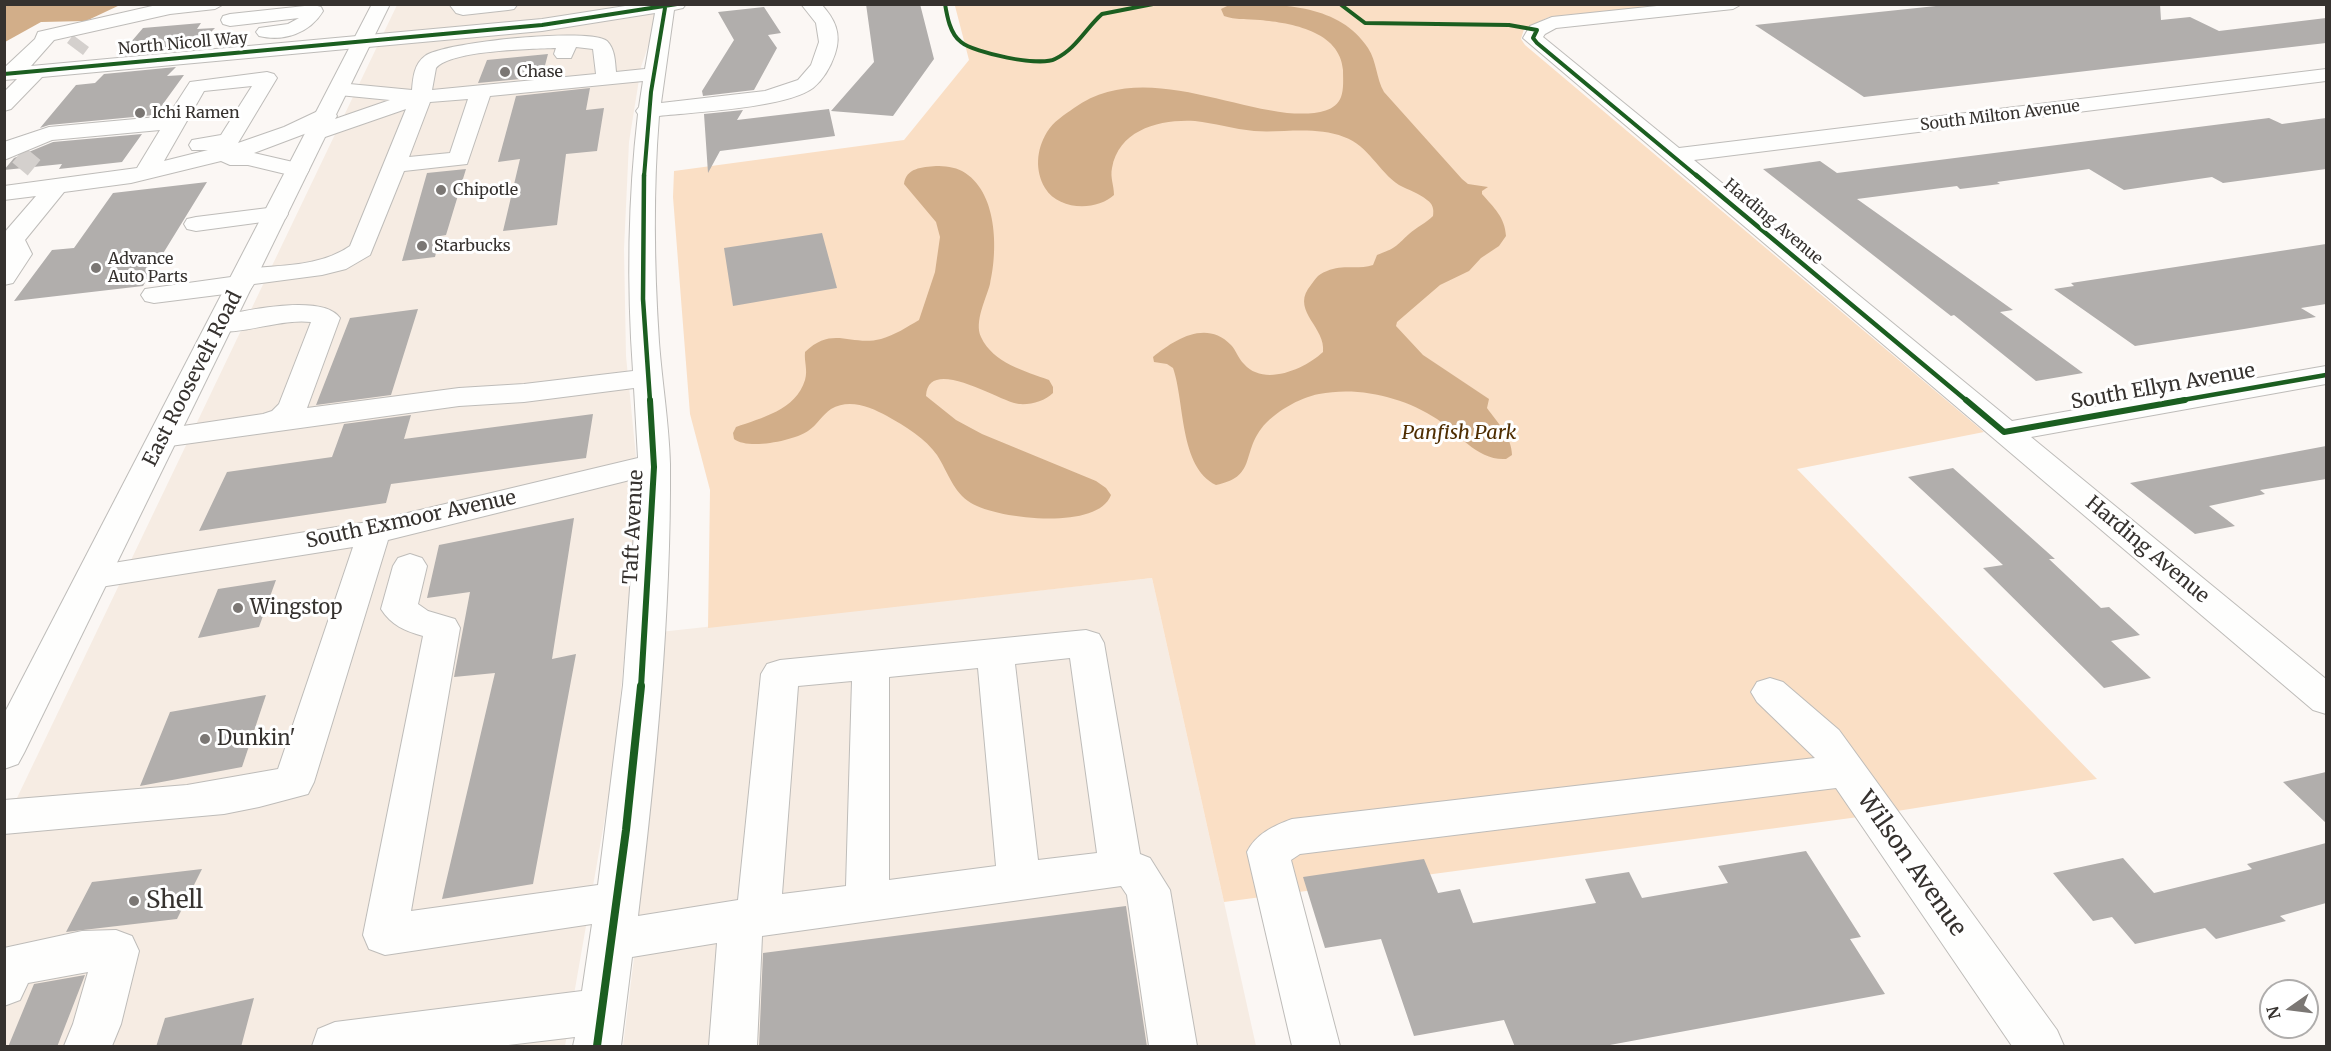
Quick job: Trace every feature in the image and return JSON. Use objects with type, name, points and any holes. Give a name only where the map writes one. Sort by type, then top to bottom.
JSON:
[{"type":"street","points":[[8,74],[44,41],[45,36],[170,8],[215,4]]},
{"type":"street","points":[[458,4],[463,9],[516,4]]},
{"type":"street","points":[[647,111],[782,94],[805,83],[830,45],[827,26],[810,4]]},
{"type":"street","name":"Harding Avenue","points":[[1733,4],[1563,21],[1543,26],[1537,30],[1533,38],[2326,700]]},
{"type":"street","points":[[154,295],[330,266],[352,258],[361,250],[421,97],[426,65],[441,55],[671,6]]},
{"type":"street","name":"Taft Avenue","points":[[599,1029],[615,921],[645,658],[654,464],[642,249],[642,197],[647,111],[653,74],[671,6]]},
{"type":"street","name":"East Roosevelt Road","points":[[4,753],[381,8]]},
{"type":"street","points":[[75,52],[87,35],[151,21],[225,28],[206,55]]},
{"type":"street","points":[[532,34],[565,53]]},
{"type":"street","name":"North Nicoll Way","points":[[8,74],[36,71],[75,52],[206,55],[363,41],[532,34]]},
{"type":"street","points":[[556,85],[565,53],[589,40],[598,42],[605,50],[606,78]]},
{"type":"street","points":[[4,105],[36,71]]},
{"type":"street","points":[[339,89],[421,97],[653,74]]},
{"type":"street","name":"South Milton Avenue","points":[[1673,156],[2326,75]]},
{"type":"street","points":[[146,172],[160,152],[197,86],[267,78],[229,140],[160,152]]},
{"type":"street","points":[[393,165],[459,159],[481,92]]},
{"type":"street","points":[[177,122],[9,148],[8,178],[55,188],[131,176],[261,144],[292,132],[421,97]]},
{"type":"street","points":[[198,158],[248,158],[298,170]]},
{"type":"street","points":[[4,277],[19,254],[9,239],[55,188]]},
{"type":"street","points":[[4,212],[38,209]]},
{"type":"street","points":[[196,224],[276,214]]},
{"type":"street","points":[[220,324],[301,314],[321,315],[326,318],[293,407],[283,417],[267,422]]},
{"type":"street","name":"South Ellyn Avenue","points":[[2004,432],[2326,375]]},
{"type":"street","points":[[164,438],[459,397],[524,393],[648,378]]},
{"type":"street","name":"South Exmoor Avenue","points":[[94,576],[374,532],[412,547],[654,464]]},
{"type":"street","points":[[4,817],[152,804],[268,790],[294,782],[374,532]]},
{"type":"street","points":[[412,547],[399,609],[416,621],[442,628],[386,935],[615,921],[750,918],[1120,868],[1135,871],[1148,890],[1173,1047]]},
{"type":"street","points":[[733,1047],[780,674],[1086,643],[1120,868]]},
{"type":"street","points":[[995,652],[1019,882]]},
{"type":"street","points":[[867,902],[871,665]]},
{"type":"street","name":"Wilson Avenue","points":[[1770,692],[1825,741],[2040,1047]]},
{"type":"street","points":[[1316,1047],[1269,852],[1292,837],[1845,771]]},
{"type":"street","points":[[4,985],[14,964],[82,952],[116,951],[97,1024],[88,1047]]},
{"type":"street","points":[[334,1045],[599,1029]]},
{"type":"shaded area","points":[[5,4],[120,5],[86,21],[41,22],[5,42]]},
{"type":"shaded area","points":[[1231,4],[1306,9],[1341,22],[1356,33],[1368,48],[1384,92],[1462,179],[1468,184],[1488,187],[1482,191],[1482,194],[1501,218],[1506,236],[1499,246],[1481,258],[1469,271],[1440,285],[1397,322],[1396,326],[1423,355],[1489,399],[1487,408],[1510,442],[1512,455],[1506,459],[1486,456],[1477,451],[1424,411],[1380,395],[1349,391],[1311,396],[1295,402],[1280,412],[1261,429],[1255,438],[1243,470],[1229,481],[1216,485],[1204,476],[1195,464],[1185,432],[1173,368],[1167,364],[1154,362],[1153,357],[1180,339],[1201,333],[1221,337],[1233,347],[1244,364],[1252,371],[1262,374],[1284,373],[1306,364],[1323,352],[1320,335],[1304,305],[1304,297],[1316,278],[1333,269],[1373,265],[1377,255],[1395,247],[1433,216],[1433,207],[1429,202],[1421,195],[1399,185],[1367,152],[1344,137],[1311,131],[1254,131],[1195,121],[1169,122],[1143,129],[1132,135],[1116,155],[1112,168],[1114,195],[1107,200],[1098,204],[1078,206],[1069,205],[1051,196],[1045,188],[1038,168],[1043,139],[1049,128],[1059,119],[1098,95],[1124,89],[1151,88],[1179,91],[1287,113],[1325,111],[1337,103],[1343,91],[1343,70],[1340,57],[1333,46],[1324,38],[1299,27],[1272,21],[1224,16],[1221,9]]},
{"type":"shaded area","points":[[397,5],[662,5],[641,67],[629,142],[624,249],[626,356],[636,457],[637,518],[614,766],[565,1046],[5,1046],[4,825]]},
{"type":"shaded area","points":[[936,166],[962,171],[974,180],[983,192],[993,222],[993,270],[981,311],[979,331],[981,337],[986,346],[1001,360],[1049,380],[1053,393],[1038,402],[1019,404],[967,384],[939,379],[930,384],[926,396],[956,420],[982,434],[1096,481],[1106,488],[1111,495],[1102,506],[1087,514],[1068,518],[1023,517],[1002,514],[971,503],[960,493],[937,455],[921,438],[887,416],[860,405],[845,404],[831,409],[808,431],[782,441],[749,444],[734,439],[733,433],[736,427],[777,411],[794,399],[805,380],[805,352],[815,344],[833,338],[860,341],[881,339],[919,320],[935,272],[940,237],[936,222],[904,184],[911,172]]},
{"type":"shaded area","points":[[1152,578],[1256,1046],[623,1046],[636,942],[660,632]]},
{"type":"green space","name":"Panfish Park","points":[[968,4],[1680,5],[1549,17],[1524,29],[1521,39],[1525,45],[1984,432],[1797,469],[2097,779],[1866,816],[1224,902],[1152,578],[708,628],[710,490],[690,414],[673,197],[674,171],[904,140],[969,60],[955,6]]},
{"type":"building","points":[[866,4],[920,4],[934,59],[893,116],[831,111],[874,62]]},
{"type":"building","points":[[1955,4],[2160,4],[2161,20],[2190,17],[2219,31],[2326,18],[2326,43],[1864,97],[1755,25]]},
{"type":"building","points":[[764,7],[781,33],[768,35],[777,48],[754,90],[703,96],[702,91],[734,40],[718,12]]},
{"type":"building","points":[[201,23],[197,29],[215,28],[194,49],[119,56],[143,28]]},
{"type":"building","name":"Chase","points":[[548,54],[542,77],[478,83],[487,60]]},
{"type":"building","points":[[176,67],[167,76],[184,75],[155,115],[49,125],[40,128],[76,85],[95,83],[104,74]]},
{"type":"building","points":[[590,88],[586,110],[604,108],[597,151],[566,154],[557,225],[503,231],[520,159],[498,162],[516,96]]},
{"type":"building","points":[[829,109],[835,136],[720,151],[708,173],[704,114],[743,110],[737,120]]},
{"type":"building","points":[[2269,118],[2282,124],[2326,118],[2326,169],[2223,183],[2212,177],[2124,190],[2089,169],[1997,182],[2000,184],[1960,189],[1957,186],[1857,199],[2013,310],[2000,312],[2083,373],[2036,381],[1954,315],[1951,316],[1763,169],[1820,161],[1837,173]]},
{"type":"building","points":[[142,134],[122,162],[59,169],[62,164],[4,170],[14,158],[53,142]]},
{"type":"building","points":[[466,169],[446,235],[440,236],[435,257],[402,261],[427,173]]},
{"type":"building","points":[[207,182],[143,286],[14,301],[52,250],[74,248],[113,193]]},
{"type":"building","points":[[822,233],[837,288],[733,306],[724,248]]},
{"type":"building","points":[[2326,244],[2326,304],[2301,308],[2316,317],[2244,329],[2135,346],[2054,289],[2074,286],[2071,283]]},
{"type":"building","points":[[418,309],[391,395],[316,405],[350,318]]},
{"type":"building","points":[[593,414],[586,458],[391,484],[386,503],[199,531],[227,472],[332,457],[344,424],[411,415],[404,439]]},
{"type":"building","points":[[2326,446],[2326,479],[2260,490],[2265,494],[2209,506],[2235,526],[2195,534],[2130,483]]},
{"type":"building","points":[[1953,468],[2055,559],[2049,559],[2101,608],[2109,607],[2140,635],[2111,641],[2151,678],[2104,688],[1983,568],[2003,565],[1908,477]]},
{"type":"building","points":[[574,518],[552,659],[576,654],[533,884],[442,899],[495,673],[454,677],[470,592],[427,598],[439,545]]},
{"type":"building","name":"Wingstop","points":[[276,580],[259,627],[198,638],[218,589]]},
{"type":"building","name":"Dunkin'","points":[[266,695],[242,767],[140,786],[170,712]]},
{"type":"building","points":[[2326,772],[2326,823],[2283,782]]},
{"type":"building","points":[[2326,843],[2326,903],[2280,916],[2286,921],[2216,939],[2205,928],[2135,944],[2112,917],[2093,921],[2053,873],[2123,858],[2154,893],[2252,869],[2247,864]]},
{"type":"building","points":[[1806,851],[1861,937],[1850,939],[1885,994],[1599,1047],[1515,1047],[1504,1020],[1414,1036],[1381,939],[1325,948],[1303,877],[1424,859],[1438,893],[1460,889],[1473,923],[1596,903],[1585,879],[1629,872],[1642,898],[1728,883],[1718,866]]},
{"type":"building","name":"Shell","points":[[202,869],[177,919],[66,932],[92,882]]},
{"type":"building","points":[[1126,906],[1147,1047],[759,1047],[763,953]]},
{"type":"building","points":[[85,975],[57,1047],[8,1047],[34,984]]},
{"type":"building","points":[[254,998],[241,1047],[156,1047],[165,1018]]},
{"type":"tunnel","points":[[75,49],[81,41]]},
{"type":"tunnel","points":[[20,169],[35,151]]},
{"type":"cycle path","points":[[4,74],[542,25],[677,4]]},
{"type":"cycle path","points":[[945,4],[948,21],[959,41],[976,51],[1040,62],[1053,61],[1061,56],[1086,34],[1102,14],[1153,4]]},
{"type":"cycle path","points":[[1340,4],[1365,23],[1509,25],[1537,30],[1533,38],[1537,43],[2004,432],[2326,375]]},
{"type":"cycle path","points":[[597,1046],[626,830],[647,613],[654,452],[643,299],[644,174],[651,92],[665,8]]},
{"type":"place","name":"Chase","points":[[505,72]]},
{"type":"place","name":"Ichi Ramen","points":[[140,113]]},
{"type":"place","name":"Chipotle","points":[[441,190]]},
{"type":"place","name":"Starbucks","points":[[422,246]]},
{"type":"place","name":"Advance Auto Parts","points":[[96,268]]},
{"type":"place","name":"Wingstop","points":[[238,608]]},
{"type":"place","name":"Dunkin'","points":[[205,739]]},
{"type":"place","name":"Shell","points":[[134,901]]}]
